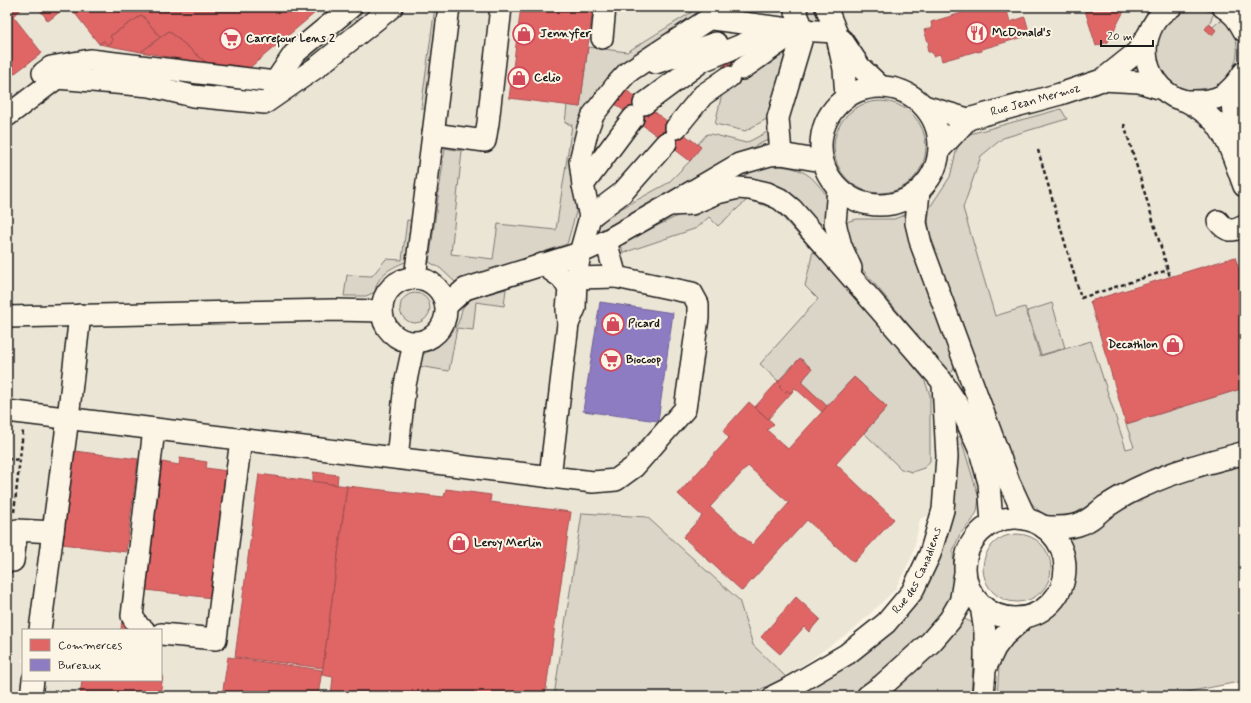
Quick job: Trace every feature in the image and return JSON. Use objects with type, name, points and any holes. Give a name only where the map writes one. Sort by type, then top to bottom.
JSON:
[{"type":"highway","points":[[1240,81],[1232,109],[1235,126],[1244,154]]},
{"type":"highway","points":[[1035,523],[1063,528],[1076,526],[1094,517],[1104,508],[1119,499],[1168,475],[1190,467],[1244,454]]},
{"type":"highway","points":[[868,696],[883,685],[931,642],[950,620],[961,601],[965,576]]},
{"type":"street","points":[[7,101],[51,67],[90,60],[275,82],[294,54],[350,7]]},
{"type":"street","points":[[7,116],[57,78],[150,86],[193,96],[265,102],[317,67],[392,7]]},
{"type":"street","points":[[415,278],[449,7]]},
{"type":"street","points":[[433,134],[485,140],[501,7]]},
{"type":"street","points":[[602,38],[605,7]]},
{"type":"street","points":[[780,154],[778,118],[788,29],[794,7]]},
{"type":"street","points":[[826,7],[836,32],[844,69],[846,97]]},
{"type":"street","name":"Rue Jean Mermoz","points":[[968,119],[1060,94],[1102,80],[1137,52],[1154,21],[1171,7]]},
{"type":"street","points":[[1223,7],[1240,22],[1244,32]]},
{"type":"street","points":[[568,324],[575,308],[576,278],[580,252],[590,217],[583,185],[580,161],[588,128],[593,115],[628,72],[706,20],[712,19],[788,29],[836,32]]},
{"type":"street","points":[[1154,21],[1146,50],[1148,65],[1153,78],[1162,89],[1174,97],[1188,102],[1205,112],[1216,124],[1227,142],[1244,186]]},
{"type":"street","points":[[590,217],[622,193],[671,136],[703,95],[735,73],[788,29]]},
{"type":"street","points":[[583,185],[639,111],[702,61],[788,29]]},
{"type":"street","points":[[836,32],[860,67],[880,86]]},
{"type":"street","name":"Rue Jean Mermoz","points":[[1102,80],[1139,82],[1162,89]]},
{"type":"street","points":[[1188,102],[1205,102],[1222,96],[1240,81]]},
{"type":"street","points":[[880,86],[896,88],[911,95],[924,106],[933,118],[938,133],[940,149],[930,179],[919,191],[904,200],[887,205],[870,205],[853,199],[838,189],[828,176],[822,161],[820,143],[824,125],[832,109],[846,97],[862,89],[880,86]]},
{"type":"street","points":[[924,106],[968,119],[940,149]]},
{"type":"street","points":[[446,306],[465,289],[580,252],[606,241],[740,164],[770,155],[780,154],[822,161]]},
{"type":"street","points":[[669,206],[692,204],[717,192],[738,188],[767,193],[780,199],[792,210],[942,381],[963,413],[980,451],[989,483],[992,523]]},
{"type":"street","points":[[838,189],[835,223],[841,246],[860,286]]},
{"type":"street","points":[[919,191],[916,223],[921,244],[1009,482],[1035,523]]},
{"type":"street","points":[[1218,221],[1223,228],[1229,230],[1236,230],[1244,226]]},
{"type":"street","points":[[606,241],[616,277]]},
{"type":"street","points":[[542,264],[562,278],[568,289],[568,324],[550,477]]},
{"type":"street","points":[[16,412],[592,482],[616,480],[634,467],[685,409],[698,318],[698,304],[692,293],[616,277],[576,278]]},
{"type":"street","points":[[415,278],[426,280],[436,286],[443,295],[446,306],[446,317],[442,327],[434,336],[425,341],[414,343],[395,337],[388,330],[382,311],[383,301],[388,291],[395,284],[405,279],[415,278]]},
{"type":"street","points":[[7,317],[326,310],[382,311]]},
{"type":"street","points":[[40,629],[80,315]]},
{"type":"street","points":[[397,458],[405,385],[414,343]]},
{"type":"street","name":"Rue des Canadiens","points":[[774,696],[847,654],[886,623],[912,592],[930,554],[943,510],[947,457],[942,381]]},
{"type":"street","points":[[140,629],[132,616],[154,429]]},
{"type":"street","points":[[162,634],[216,639],[241,439]]},
{"type":"street","points":[[985,670],[994,648],[1004,636],[1024,618],[1039,612],[1051,603],[1060,590],[1064,575],[1064,560],[1060,545],[1050,532],[1035,523],[1008,518],[992,523],[979,532],[970,545],[965,560],[965,576],[970,592],[981,606],[994,614],[1009,618],[1024,618]]},
{"type":"street","points":[[13,561],[17,530],[52,532]]},
{"type":"street","points":[[981,606],[985,632],[983,696]]},
{"type":"street","points":[[31,696],[33,681]]},
{"type":"path","points":[[1124,124],[1170,277]]},
{"type":"path","points":[[1038,150],[1081,298],[1168,270]]},
{"type":"path","points":[[16,412],[20,460],[14,515],[17,530]]},
{"type":"path","points":[[7,459],[20,460]]},
{"type":"shaded area","points":[[7,7],[1244,7],[1244,413],[1134,447],[1092,457],[920,519],[913,554],[895,590],[854,629],[786,677],[753,645],[739,600],[583,513],[554,696],[7,696]]},
{"type":"shaded area","points":[[435,7],[440,7],[427,109],[421,108]]},
{"type":"shaded area","points":[[700,7],[713,7],[629,63],[574,173],[576,212],[567,244],[455,282],[440,268],[429,262],[445,148],[462,151],[451,254],[493,259],[498,224],[556,230],[572,125],[565,123],[567,105],[580,107],[588,47],[627,52]]},
{"type":"shaded area","points":[[803,7],[813,7],[821,26],[810,19]]},
{"type":"shaded area","points":[[1202,9],[1214,13],[1209,24],[1213,27],[1217,23],[1224,20],[1232,30],[1237,47],[1236,59],[1230,74],[1220,84],[1211,89],[1187,91],[1172,84],[1162,71],[1156,56],[1157,39],[1165,25],[1179,14]]},
{"type":"shaded area","points":[[790,46],[772,116],[745,131],[715,124],[723,89]]},
{"type":"shaded area","points":[[880,101],[898,104],[913,114],[923,129],[926,147],[923,165],[913,180],[898,190],[880,193],[862,190],[847,180],[837,165],[834,147],[837,129],[847,114],[862,104]]},
{"type":"shaded area","points":[[1061,109],[1067,119],[1003,138],[981,156],[963,208],[995,316],[1025,307],[1040,356],[1091,341],[1126,449],[1134,447],[1126,424],[1244,388],[1244,448],[1056,522],[1034,506],[1021,483],[931,243],[928,221],[930,207],[950,177],[957,148],[966,135]]},
{"type":"shaded area","points":[[771,130],[770,139],[755,146],[669,196],[595,233],[595,229],[613,213],[668,183],[690,161],[700,147],[697,145],[707,134],[746,143]]},
{"type":"shaded area","points":[[772,166],[798,170],[809,176],[822,189],[828,203],[829,231],[824,234],[743,182],[741,178],[751,172]]},
{"type":"shaded area","points":[[737,196],[754,197],[789,216],[924,379],[930,395],[930,461],[924,468],[912,472],[901,469],[864,433],[887,407],[854,377],[827,406],[801,382],[812,369],[800,358],[778,381],[760,364],[818,299],[805,286],[813,251],[774,208],[747,200],[718,226],[709,217],[697,228],[623,253],[621,243],[684,213]]},
{"type":"shaded area","points":[[907,214],[955,361],[953,371],[949,373],[858,264],[845,225],[849,221],[857,219],[894,219]]},
{"type":"shaded area","points":[[407,220],[413,221],[408,261],[386,272],[379,280],[375,292],[366,296],[344,296],[347,275],[372,276],[386,259],[402,260]]},
{"type":"shaded area","points":[[506,289],[504,306],[476,302],[473,330],[457,328],[449,371],[418,366],[421,355],[432,350],[447,338],[455,328],[465,303],[471,299]]},
{"type":"shaded area","points":[[415,293],[421,294],[429,302],[429,314],[421,322],[415,323],[409,322],[401,314],[400,308],[401,302],[409,294]]},
{"type":"shaded area","points":[[1052,303],[1065,348],[1041,355],[1027,311]]},
{"type":"shaded area","points":[[960,436],[979,498],[977,512],[972,521],[960,534],[953,551],[954,576],[948,606],[934,632],[880,680],[857,696],[792,696],[834,673],[860,656],[885,637],[896,626],[952,451],[957,438]]},
{"type":"shaded area","points":[[1244,460],[1244,681],[1166,696],[997,696],[999,667],[1004,650],[1027,627],[1045,618],[1059,608],[1067,595],[1074,576],[1075,563],[1065,536],[1145,492]]},
{"type":"shaded area","points":[[582,513],[647,517],[739,600],[753,645],[786,677],[747,696],[554,696]]},
{"type":"shaded area","points":[[1017,534],[1030,537],[1041,544],[1048,555],[1051,568],[1048,581],[1041,592],[1030,599],[1017,602],[1004,599],[993,592],[986,581],[983,568],[986,555],[993,544],[1004,537]]},
{"type":"shaded area","points":[[963,618],[973,623],[974,647],[971,696],[883,696]]},
{"type":"building: Commerces","points":[[7,7],[24,7],[13,16],[42,53],[7,79]]},
{"type":"building: Commerces","points":[[38,7],[66,7],[48,21]]},
{"type":"building: Commerces","name":"Carrefour Lens 2","points":[[70,7],[322,7],[247,70],[208,64],[169,31],[160,37],[142,15],[110,36],[113,41],[108,45],[104,41],[99,44]]},
{"type":"building: Commerces","points":[[521,7],[593,7],[580,107],[509,98]]},
{"type":"building: Commerces","name":"McDonald's","points":[[982,7],[1006,7],[1010,22],[1025,17],[1030,35],[982,49],[982,51],[977,51],[942,61],[940,54],[933,56],[932,52],[928,52],[927,46],[929,45],[924,30],[932,28],[931,22]]},
{"type":"building: Commerces","points":[[1084,7],[1126,7],[1108,42],[1096,46]]},
{"type":"building: Commerces","points":[[142,15],[160,37],[141,52],[99,44],[104,41],[108,45],[113,41],[110,36]]},
{"type":"building: Commerces","points":[[1209,24],[1216,30],[1212,35],[1205,29]]},
{"type":"building: Commerces","points":[[169,31],[208,64],[141,52]]},
{"type":"building: Commerces","points":[[734,59],[745,73],[732,82],[722,67]]},
{"type":"building: Commerces","points":[[622,87],[701,147],[690,161],[611,101]]},
{"type":"building: Commerces","name":"Decathlon","points":[[1235,257],[1244,285],[1244,388],[1126,424],[1090,301]]},
{"type":"building: Commerces","points":[[800,358],[812,369],[801,382],[827,406],[822,412],[795,388],[790,393],[787,390],[785,393],[779,387],[781,385],[778,382]]},
{"type":"building: Commerces","points":[[854,377],[887,407],[836,464],[894,519],[854,562],[807,520],[742,591],[683,537],[702,516],[678,494],[729,438],[723,431],[749,402],[774,424],[767,430],[788,449]],"holes":[[[748,466],[789,503],[752,545],[710,507]]]},
{"type":"building: Commerces","points":[[780,379],[778,382],[781,385],[779,387],[785,393],[787,390],[790,393],[793,391],[768,419],[755,407]]},
{"type":"building: Commerces","points":[[74,451],[138,459],[126,552],[62,544]]},
{"type":"building: Commerces","points":[[180,458],[207,462],[206,468],[227,471],[212,598],[146,590],[162,462],[179,465]]},
{"type":"building: Commerces","points":[[313,472],[338,475],[337,485],[313,481]]},
{"type":"building: Commerces","points":[[259,474],[347,486],[323,668],[235,657]]},
{"type":"building: Commerces","points":[[347,486],[444,497],[446,489],[491,495],[490,502],[571,512],[545,696],[331,696],[333,677],[322,675]]},
{"type":"building: Commerces","points":[[796,597],[820,619],[809,632],[804,627],[780,654],[761,637]]},
{"type":"building: Commerces","points":[[122,620],[129,621],[128,629],[121,629]]},
{"type":"building: Commerces","points":[[228,657],[322,670],[318,696],[277,692],[276,696],[222,696]]},
{"type":"building: Commerces","points":[[163,675],[160,696],[80,696],[82,681],[162,681]]},
{"type":"building: Commerces","points":[[277,692],[318,696],[276,696]]},
{"type":"building: Bureaux","points":[[600,302],[673,313],[658,421],[583,411]]},
{"type":"place","name":"McDonald's","points":[[977,33]]},
{"type":"place","name":"Jennyfer","points":[[524,34]]},
{"type":"place","name":"Carrefour Lens 2","points":[[231,39]]},
{"type":"place","name":"Celio","points":[[519,78]]},
{"type":"place","name":"Picard","points":[[613,324]]},
{"type":"place","name":"Decathlon","points":[[1173,345]]},
{"type":"place","name":"Biocoop","points":[[611,360]]},
{"type":"place","name":"Leroy Merlin","points":[[459,543]]}]
